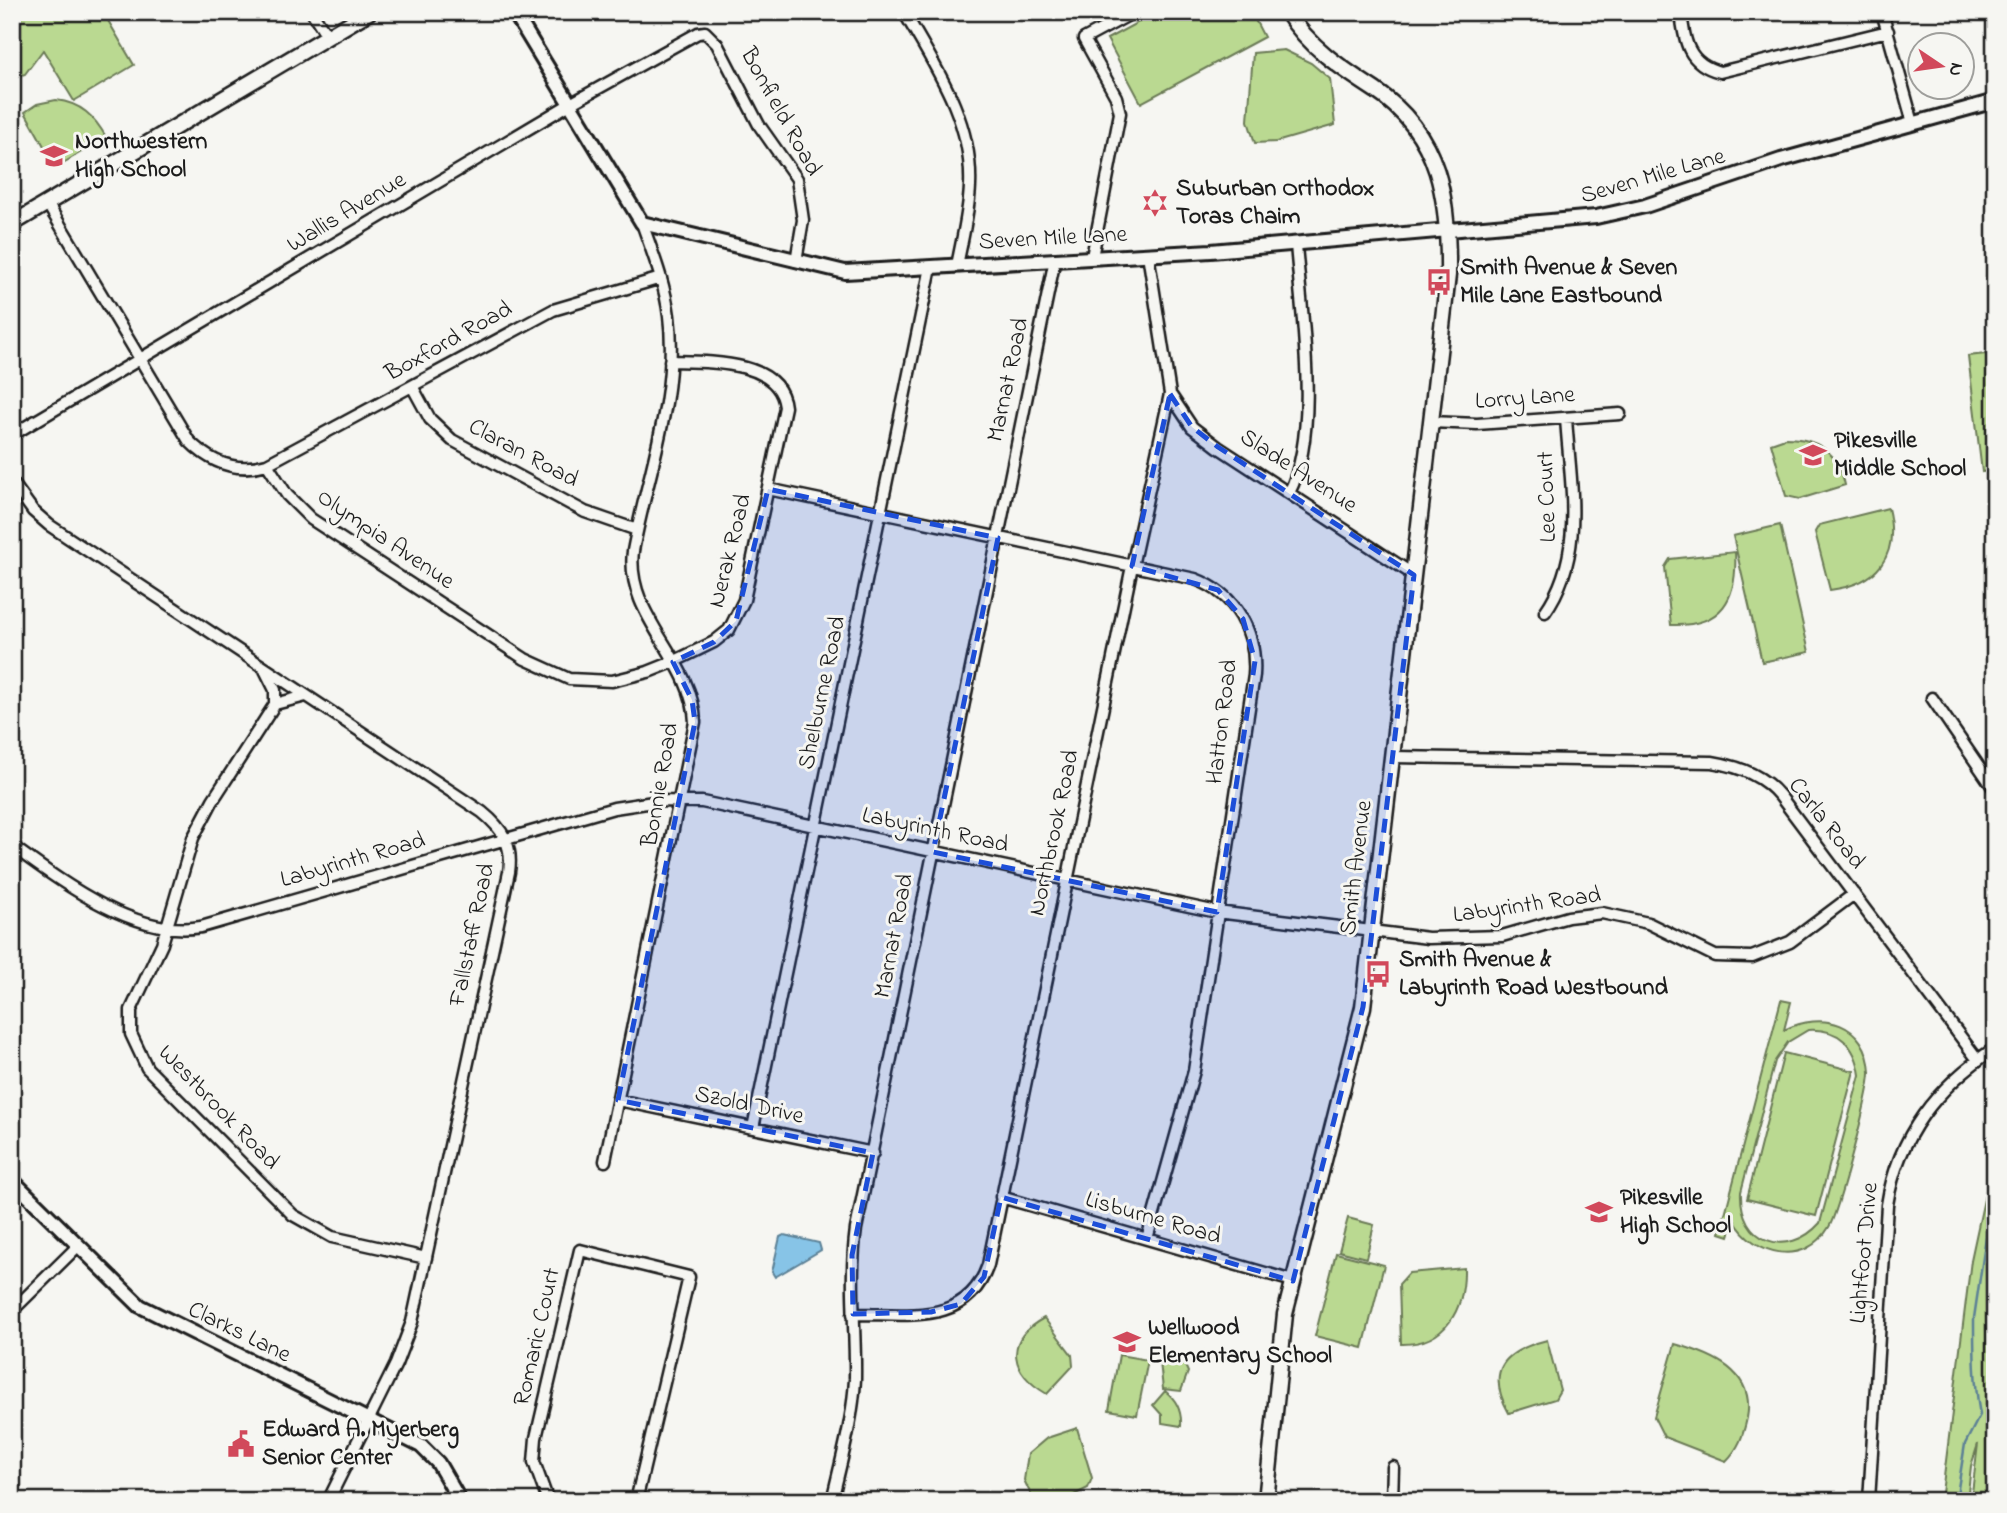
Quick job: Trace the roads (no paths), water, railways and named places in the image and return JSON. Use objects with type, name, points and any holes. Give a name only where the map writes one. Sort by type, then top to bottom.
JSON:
[{"type":"main road","points":[[12,224],[369,12]]},
{"type":"main road","points":[[1287,12],[1319,50],[1391,102],[1417,128],[1435,163],[1446,232]]},
{"type":"main road","name":"Smith Avenue","points":[[1266,1501],[1278,1364],[1293,1282],[1359,1028],[1373,932],[1448,275],[1446,232]]},
{"type":"street","points":[[312,12],[328,37]]},
{"type":"street","points":[[514,12],[642,223]]},
{"type":"street","points":[[904,12],[950,96],[965,137],[970,185],[957,266]]},
{"type":"street","points":[[1092,257],[1120,113],[1116,97],[1084,39],[1134,12]]},
{"type":"street","points":[[1681,12],[1689,53],[1702,66],[1720,72],[1888,31]]},
{"type":"street","points":[[1882,12],[1913,123]]},
{"type":"street","name":"Wallis Avenue","points":[[12,435],[570,104],[690,36],[705,32]]},
{"type":"street","name":"Bonfield Road","points":[[705,32],[718,44],[759,125],[797,179],[803,220],[796,261]]},
{"type":"street","name":"Seven Mile Lane","points":[[642,223],[845,272],[1149,254],[1446,232],[1567,221],[1621,213],[1781,160],[1995,101]]},
{"type":"street","points":[[47,203],[182,432],[198,450],[234,468],[267,464]]},
{"type":"street","name":"Bonnie Road","points":[[605,1161],[681,800],[695,711],[689,691],[643,609],[634,586],[632,564],[637,530],[664,405],[670,361],[669,316],[661,278],[642,223]]},
{"type":"street","points":[[1289,493],[1301,460],[1306,398],[1296,244]]},
{"type":"street","name":"Northbrook Road","points":[[853,1314],[931,1312],[961,1304],[984,1277],[1170,394],[1149,254]]},
{"type":"street","name":"Marnat Road","points":[[832,1501],[852,1406],[852,1255],[1055,259]]},
{"type":"street","name":"Shelburne Road","points":[[754,1128],[931,267]]},
{"type":"street","name":"Boxford Road","points":[[267,464],[553,310],[661,278]]},
{"type":"street","name":"Nerak Road","points":[[670,361],[713,363],[766,376],[782,391],[783,418],[744,600],[736,621],[719,639],[673,662]]},
{"type":"street","name":"Claran Road","points":[[412,386],[430,419],[452,440],[585,512],[637,530]]},
{"type":"street","name":"Slade Avenue","points":[[1170,394],[1192,427],[1414,575]]},
{"type":"street","name":"Lorry Lane","points":[[1431,422],[1476,424],[1620,414]]},
{"type":"street","name":"Lee Court","points":[[1545,611],[1564,582],[1571,556],[1572,525],[1566,418]]},
{"type":"street","name":"Olympia Avenue","points":[[267,464],[287,495],[312,519],[539,667],[569,678],[597,682],[629,678],[673,662]]},
{"type":"street","name":"Fallstaff Road","points":[[12,482],[33,511],[49,525],[482,812],[506,839],[510,853],[509,872],[426,1258],[404,1344],[328,1501]]},
{"type":"street","name":"Hatton Road","points":[[768,489],[1195,579],[1217,590],[1236,608],[1250,634],[1254,675],[1192,1078],[1147,1239]]},
{"type":"street","points":[[263,667],[275,690],[275,704],[288,698],[306,696]]},
{"type":"street","points":[[1932,698],[1995,790]]},
{"type":"street","name":"Westbrook Road","points":[[275,704],[202,817],[185,859],[167,930],[131,1010],[131,1034],[147,1068],[302,1222],[332,1237],[426,1258]]},
{"type":"street","name":"Carla Road","points":[[1393,757],[1725,764],[1751,773],[1773,788],[1978,1060]]},
{"type":"street","name":"Labyrinth Road","points":[[12,846],[51,874],[98,902],[167,930],[201,927],[614,808],[681,800],[702,802],[1217,912],[1428,938],[1481,938],[1568,917],[1602,913],[1648,923],[1714,956],[1752,957],[1790,942],[1854,894]]},
{"type":"street","name":"Lightfoot Drive","points":[[1869,1501],[1889,1191],[1902,1148],[1924,1111],[1956,1076],[1995,1048]]},
{"type":"street","name":"Szold Drive","points":[[618,1100],[873,1153]]},
{"type":"street","name":"Clarks Lane","points":[[12,1180],[127,1295],[153,1314],[429,1453],[460,1501]]},
{"type":"street","name":"Lisburne Road","points":[[1001,1197],[1293,1282]]},
{"type":"street","points":[[12,1311],[78,1246]]},
{"type":"street","name":"Romaric Court","points":[[548,1501],[534,1462],[536,1438],[580,1250],[689,1277],[636,1501]]},
{"type":"street","points":[[1392,1501],[1393,1467]]},
{"type":"water","points":[[784,1235],[819,1243],[821,1250],[775,1277],[772,1272],[780,1237]]},
{"type":"waterway","points":[[1956,1501],[1965,1444],[1980,1415],[1975,1379],[1974,1318],[1995,1176]]},
{"type":"place","name":"Northwestern High School","points":[[54,156]]},
{"type":"place","name":"Suburban Orthodox Toras Chaim","points":[[1155,203]]},
{"type":"place","name":"Smith Avenue & Seven Mile Lane Eastbound","points":[[1439,282]]},
{"type":"place","name":"Pikesville Middle School","points":[[1813,455]]},
{"type":"place","name":"Smith Avenue & Labyrinth Road Westbound","points":[[1378,974]]},
{"type":"place","name":"Pikesville High School","points":[[1599,1212]]},
{"type":"place","name":"Wellwood Elementary School","points":[[1127,1342]]},
{"type":"place","name":"Edward A. Myerberg Senior Center","points":[[241,1444]]}]
